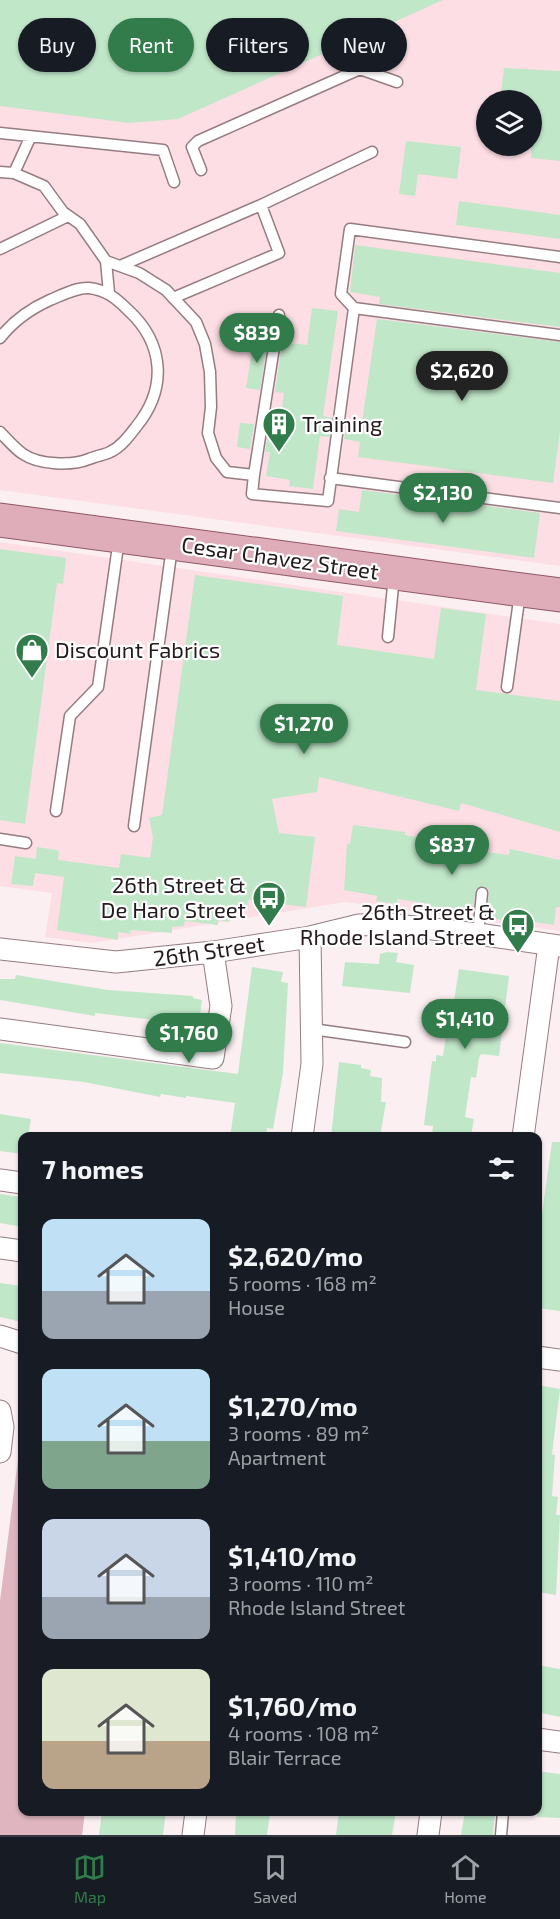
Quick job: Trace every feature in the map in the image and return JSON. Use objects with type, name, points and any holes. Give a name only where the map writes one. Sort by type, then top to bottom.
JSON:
[{"type":"main road","name":"Cesar Chavez Street","points":[[0,520],[560,595]]},
{"type":"street","name":"26th Street","points":[[0,949],[116,962],[213,952],[309,937],[359,925],[387,924],[478,934],[554,946]]},
{"type":"street","points":[[303,1132],[312,1064],[309,937]]},
{"type":"street","points":[[524,1132],[554,946]]},
{"type":"street","points":[[0,1029],[213,1058],[222,1006],[213,952]]},
{"type":"street","points":[[0,1180],[18,1182]]},
{"type":"street","points":[[0,1248],[18,1250]]},
{"type":"street","points":[[0,1336],[18,1342]]},
{"type":"street","points":[[542,1358],[560,1360]]},
{"type":"street","points":[[0,1411],[3,1427],[0,1452]]},
{"type":"street","points":[[542,1739],[560,1742]]},
{"type":"street","points":[[193,1835],[195,1816]]},
{"type":"street","points":[[428,1835],[430,1816]]},
{"type":"lane","points":[[201,170],[192,147],[198,141],[360,69],[397,82]]},
{"type":"lane","points":[[0,133],[30,138],[163,150],[174,182]]},
{"type":"lane","points":[[14,173],[30,138]]},
{"type":"lane","points":[[120,266],[261,205],[372,152]]},
{"type":"lane","points":[[0,172],[14,173],[44,186],[68,216],[80,224],[106,261],[109,293]]},
{"type":"lane","points":[[173,298],[279,253],[261,205]]},
{"type":"lane","points":[[0,249],[68,216]]},
{"type":"lane","points":[[560,256],[350,229],[340,294],[354,308],[560,335]]},
{"type":"lane","points":[[106,261],[139,273],[166,290],[196,322],[205,344],[210,372],[211,407],[208,433],[216,458],[227,472],[254,475]]},
{"type":"lane","points":[[0,338],[19,317],[65,293],[87,288],[109,293],[148,331],[157,353],[159,369],[144,417],[127,438],[111,452],[78,464],[45,461],[24,455],[0,432]]},
{"type":"lane","points":[[279,315],[252,494],[328,501],[354,308]]},
{"type":"lane","points":[[330,478],[560,508]]},
{"type":"lane","points":[[56,811],[70,716],[99,687],[119,536]]},
{"type":"lane","points":[[134,826],[173,543]]},
{"type":"lane","points":[[388,637],[394,573]]},
{"type":"lane","points":[[507,687],[520,590]]},
{"type":"lane","points":[[0,839],[26,843]]},
{"type":"lane","points":[[478,934],[482,893]]},
{"type":"lane","points":[[312,1029],[405,1042]]},
{"type":"lane","points":[[501,1835],[503,1816]]},
{"type":"shaded area","points":[[0,0],[560,0],[560,566],[0,490]]},
{"type":"shaded area","points":[[0,542],[560,624],[560,931],[345,902],[93,943],[45,937],[52,893],[0,886]]},
{"type":"shaded area","points":[[18,1460],[18,1816],[84,1816],[82,1835],[0,1835],[0,1601]]},
{"type":"building","points":[[0,0],[443,0],[403,18],[321,18],[321,55],[309,60],[309,18],[206,18],[206,72],[283,72],[178,119],[129,123],[0,106]]},
{"type":"building","points":[[504,68],[560,71],[560,161],[531,158],[531,156],[542,156],[542,90],[501,90]]},
{"type":"building","points":[[406,141],[461,147],[457,179],[418,174],[415,196],[399,194]]},
{"type":"building","points":[[459,201],[560,215],[560,239],[456,225]]},
{"type":"building","points":[[355,245],[560,273],[560,327],[379,304],[380,297],[350,292]]},
{"type":"building","points":[[312,308],[338,311],[323,416],[332,418],[329,437],[320,436],[313,489],[289,486],[290,480],[266,476],[270,452],[265,452],[269,426],[279,428],[284,393],[275,392],[282,342],[307,345]]},
{"type":"building","points":[[377,319],[560,342],[560,431],[553,483],[358,457],[360,442],[344,439],[347,420],[362,422]]},
{"type":"building","points":[[254,337],[268,339],[260,390],[246,388]]},
{"type":"building","points":[[240,423],[254,424],[250,449],[237,447]]},
{"type":"building","points":[[362,490],[540,513],[534,558],[336,531],[339,509],[359,512]]},
{"type":"building","points":[[0,549],[66,558],[63,584],[57,583],[25,824],[0,820]]},
{"type":"building","points":[[195,575],[343,596],[337,645],[434,659],[441,608],[486,614],[476,690],[560,701],[560,832],[461,803],[459,811],[319,777],[317,792],[272,799],[279,833],[315,837],[306,907],[248,900],[247,908],[241,907],[240,916],[230,914],[229,922],[218,920],[218,925],[185,921],[184,926],[172,927],[172,933],[131,930],[130,934],[118,932],[118,940],[57,930],[64,877],[35,873],[33,886],[11,884],[15,856],[36,859],[37,847],[56,850],[59,852],[58,860],[119,868],[121,854],[150,858],[153,837],[149,818],[162,815]]},
{"type":"building","points":[[353,825],[405,832],[405,835],[427,839],[427,843],[457,847],[458,843],[480,847],[479,851],[509,855],[510,849],[560,860],[560,907],[556,907],[554,925],[509,918],[508,921],[487,916],[489,890],[483,886],[476,889],[472,913],[456,911],[456,914],[429,908],[430,904],[397,899],[397,904],[376,901],[377,896],[344,890],[347,844],[350,844]]},
{"type":"building","points":[[398,953],[396,962],[414,965],[410,993],[342,986],[345,962],[379,964],[380,954]]},
{"type":"building","points":[[252,967],[283,972],[281,982],[288,983],[283,1073],[273,1129],[267,1128],[267,1132],[231,1132],[235,1103],[161,1094],[160,1097],[84,1082],[0,1073],[0,1043],[238,1074]]},
{"type":"building","points":[[459,969],[509,976],[499,1056],[481,1054],[476,1078],[471,1077],[465,1117],[474,1119],[472,1132],[432,1132],[433,1126],[424,1125],[432,1061],[436,1062],[436,1055],[443,1056],[449,1013],[452,1014]]},
{"type":"building","points":[[16,975],[108,990],[193,996],[193,998],[202,1000],[199,1023],[95,1013],[95,1016],[0,1000],[0,979],[15,979]]},
{"type":"building","points":[[339,1062],[361,1065],[361,1068],[371,1070],[370,1076],[382,1078],[381,1102],[386,1102],[381,1132],[332,1132]]},
{"type":"building","points":[[0,1114],[31,1119],[29,1132],[18,1132],[18,1153],[0,1151]]},
{"type":"building","points":[[552,1142],[560,1142],[560,1311],[542,1309],[542,1214]]},
{"type":"building","points":[[0,1194],[18,1196],[18,1226],[0,1223]]},
{"type":"building","points":[[0,1283],[18,1285],[18,1321],[0,1317]]},
{"type":"building","points":[[542,1386],[560,1389],[552,1454],[555,1455],[552,1496],[558,1497],[556,1515],[560,1515],[556,1595],[542,1593]]},
{"type":"building","points":[[542,1666],[560,1669],[560,1717],[542,1713]]},
{"type":"building","points":[[542,1772],[560,1774],[560,1818],[537,1817],[542,1816]]},
{"type":"building","points":[[101,1816],[165,1816],[163,1835],[99,1835]]},
{"type":"building","points":[[236,1816],[270,1816],[267,1835],[235,1835]]},
{"type":"building","points":[[338,1816],[395,1816],[392,1835],[336,1835]]},
{"type":"building","points":[[464,1816],[495,1816],[493,1835],[461,1835]]},
{"type":"place","name":"Training","points":[[279,453]]},
{"type":"place","name":"Discount Fabrics","points":[[32,679]]},
{"type":"place","name":"26th Street & De Haro Street","points":[[269,927]]},
{"type":"place","name":"26th Street & Rhode Island Street","points":[[518,954]]}]
